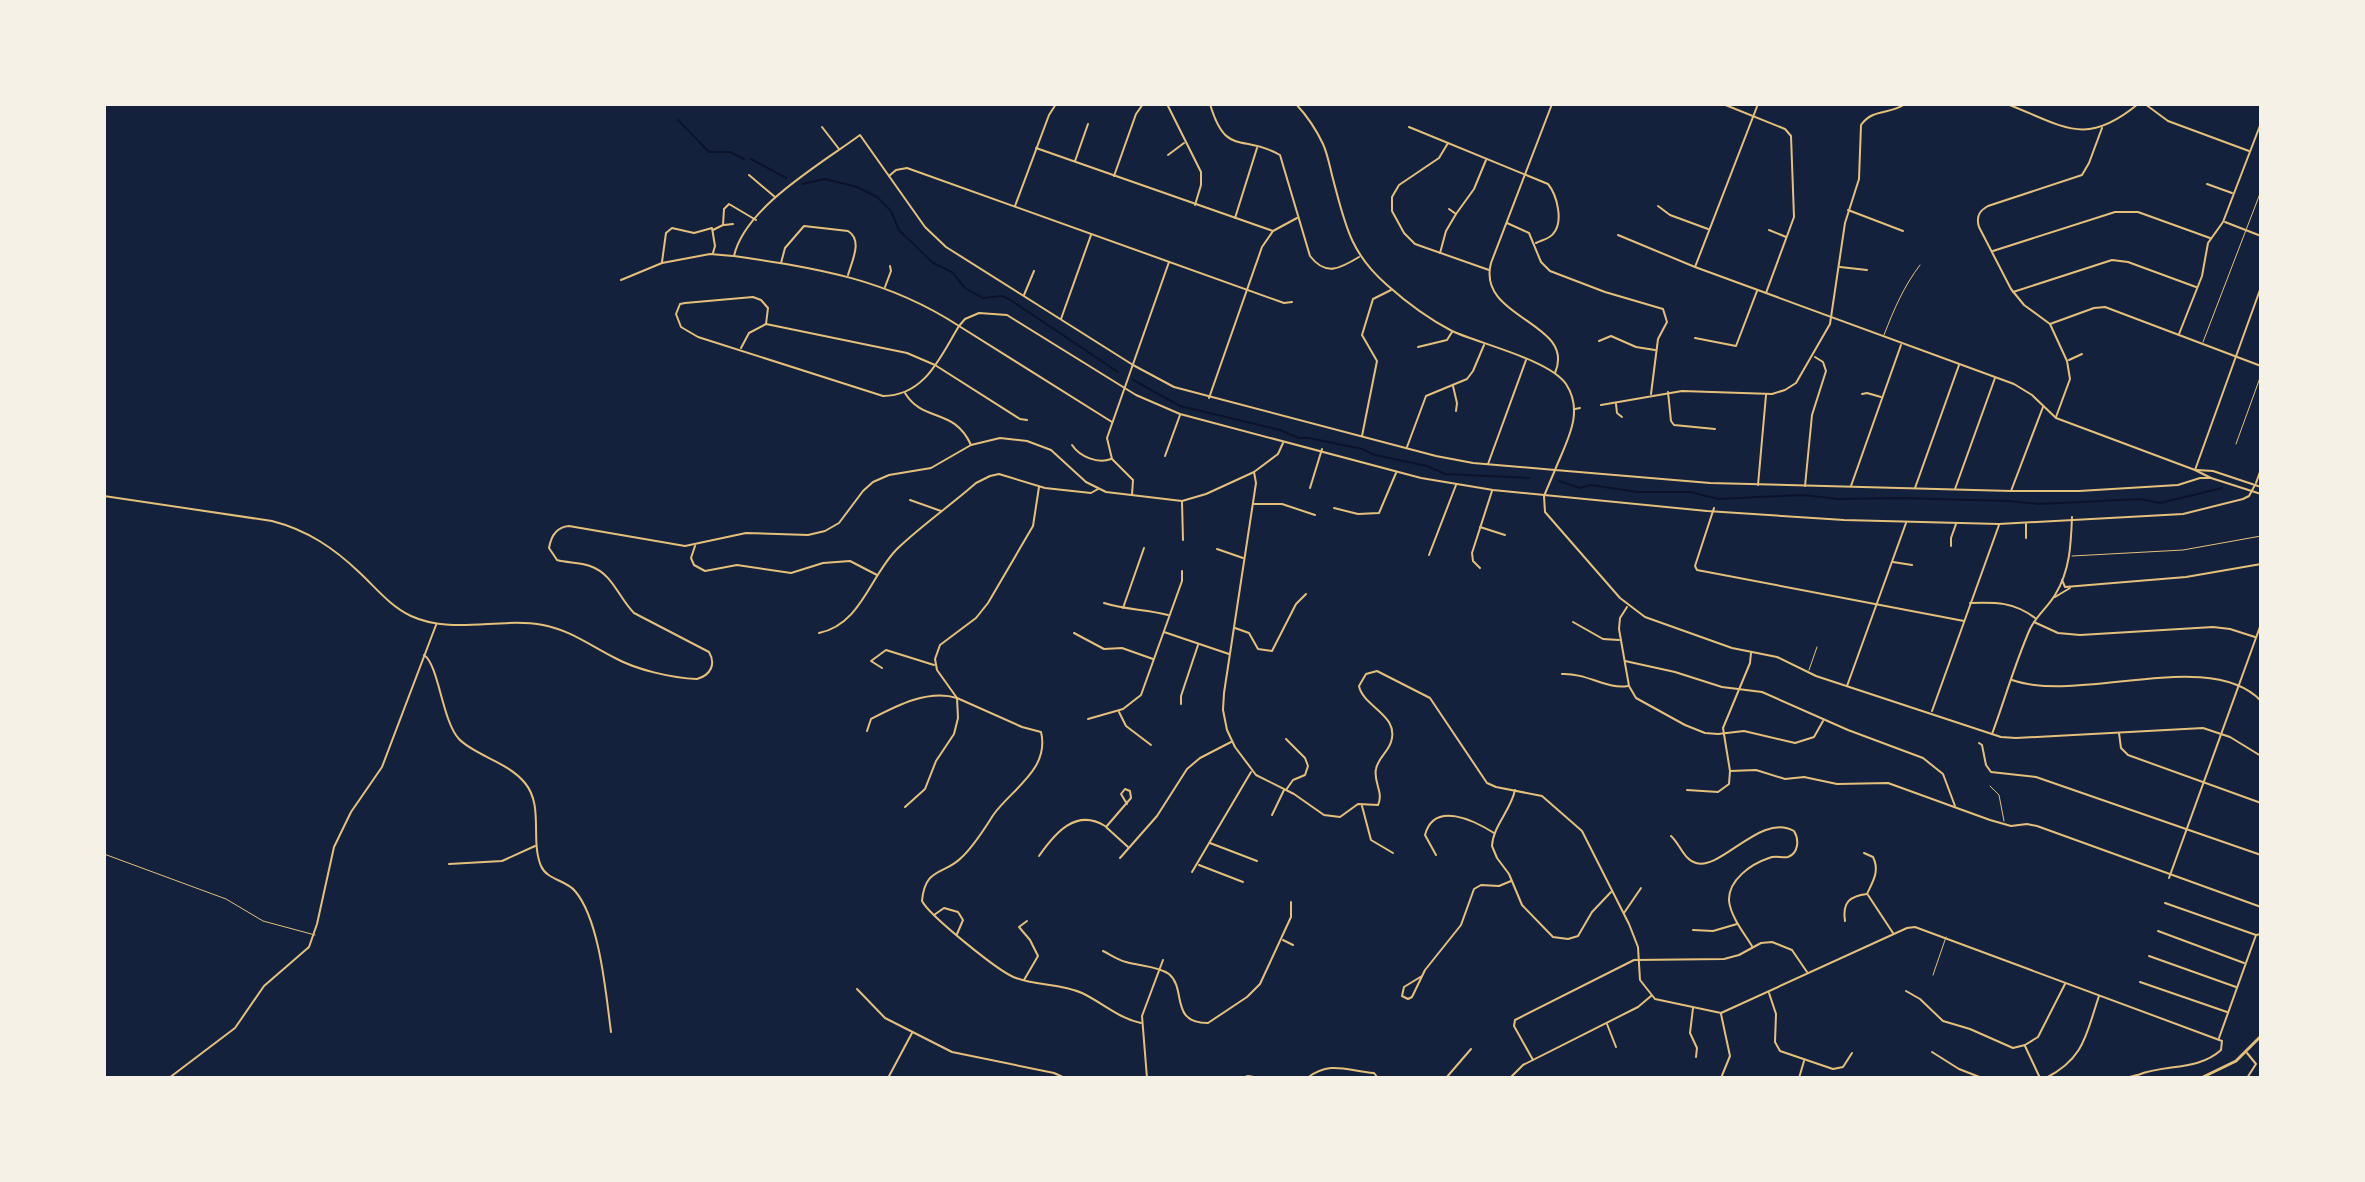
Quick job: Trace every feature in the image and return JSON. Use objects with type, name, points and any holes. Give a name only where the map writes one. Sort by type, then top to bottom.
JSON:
[{"type":"main road","points":[[2201,1078],[2223,1069],[2247,1053],[2261,1036]]},
{"type":"street","points":[[1015,207],[1049,115],[1056,104]]},
{"type":"street","points":[[1114,176],[1136,114],[1143,104]]},
{"type":"street","points":[[1167,104],[1202,176],[1195,205]]},
{"type":"street","points":[[1210,104],[1217,127],[1224,135],[1280,155],[1310,256],[1321,268],[1336,270],[1359,257]]},
{"type":"street","points":[[1296,104],[1325,147],[1345,229],[1359,257],[1392,289],[1453,331],[1555,373],[1567,385],[1575,409],[1572,430],[1544,496],[1545,512],[1628,605],[1655,622],[1776,657],[1808,673],[1992,734],[2016,738],[2195,728],[2221,734],[2261,756]]},
{"type":"street","points":[[1552,104],[1489,270],[1491,286],[1499,300],[1551,340],[1558,355],[1555,373]]},
{"type":"street","points":[[1723,104],[1789,132],[1795,213],[1766,294]]},
{"type":"street","points":[[1695,267],[1758,104]]},
{"type":"street","points":[[1601,405],[1668,392],[1714,390],[1766,394],[1791,387],[1814,356],[1832,318],[1848,210],[1859,179],[1861,125],[1873,114],[1894,110],[1905,104]]},
{"type":"street","points":[[2007,104],[2075,129],[2102,128],[2138,104]]},
{"type":"street","points":[[2022,110],[2024,104]]},
{"type":"street","points":[[2145,104],[2168,121],[2250,151]]},
{"type":"street","points":[[2179,334],[2197,287],[2210,238],[2223,222],[2261,123]]},
{"type":"street","points":[[1074,162],[1088,124]]},
{"type":"street","points":[[822,127],[839,150]]},
{"type":"street","points":[[1409,127],[1548,184],[1556,199],[1557,229],[1535,243]]},
{"type":"street","points":[[2056,418],[2070,379],[2067,361],[2050,324],[2024,305],[2013,292],[1978,222],[1981,211],[2082,175],[2102,128]]},
{"type":"street","points":[[734,256],[740,239],[775,197],[860,135],[939,241],[1133,365],[1174,387],[1209,398],[1406,449],[1462,462],[1686,482],[1758,485],[2011,491],[2117,489],[2189,483],[2200,478],[2211,478]]},
{"type":"street","points":[[1168,155],[1185,142]]},
{"type":"street","points":[[1448,143],[1439,158],[1399,185],[1391,204],[1394,216],[1408,239],[1439,254],[1489,270]]},
{"type":"street","points":[[1235,218],[1258,147]]},
{"type":"street","points":[[1036,148],[1273,231]]},
{"type":"street","points":[[1439,254],[1446,231],[1474,189],[1487,159]]},
{"type":"street","points":[[889,176],[896,170],[907,168],[1246,290],[1284,303],[1292,302]]},
{"type":"street","points":[[749,175],[775,197]]},
{"type":"street","points":[[2207,184],[2234,194]]},
{"type":"street","points":[[723,225],[724,209],[729,204],[756,220]]},
{"type":"street","points":[[1658,206],[1670,215],[1709,230]]},
{"type":"street","points":[[1449,209],[1456,214]]},
{"type":"street","points":[[1848,210],[1903,231]]},
{"type":"street","points":[[1992,252],[2115,212],[2127,211],[2210,238]]},
{"type":"street","points":[[1209,398],[1262,247],[1273,231],[1298,217]]},
{"type":"street","points":[[1506,222],[1526,231],[1535,243],[1541,262],[1550,271],[1605,292],[1660,306],[1667,315],[1666,325],[1656,350],[1650,395]]},
{"type":"street","points":[[2223,222],[2261,236]]},
{"type":"street","points":[[713,230],[733,224]]},
{"type":"street","points":[[781,263],[785,248],[804,226],[848,231],[855,236],[856,243],[848,275]]},
{"type":"street","points":[[662,263],[669,229],[694,233],[710,227],[713,230]]},
{"type":"street","points":[[713,230],[713,254]]},
{"type":"street","points":[[1769,230],[1787,237]]},
{"type":"street","points":[[1060,319],[1091,234]]},
{"type":"street","points":[[1618,235],[1757,291],[1995,377],[2022,388],[2056,418],[2261,494]]},
{"type":"street","points":[[621,280],[662,263],[713,254],[848,275],[920,303],[1112,422]]},
{"type":"street","points":[[2013,292],[2112,260],[2128,262],[2197,287]]},
{"type":"street","points":[[1132,496],[1133,480],[1112,459],[1107,438],[1169,262]]},
{"type":"street","points":[[885,287],[890,266]]},
{"type":"street","points":[[1839,266],[1867,270]]},
{"type":"street","points":[[1023,296],[1034,271]]},
{"type":"street","points":[[2189,483],[2261,287]]},
{"type":"street","points":[[1361,437],[1377,361],[1362,333],[1373,299],[1392,289]]},
{"type":"street","points":[[1695,338],[1733,347],[1737,345],[1757,291]]},
{"type":"street","points":[[766,324],[768,308],[753,297],[680,304],[676,314],[681,327],[698,337],[877,395],[889,396],[904,392],[925,380],[959,326],[970,316],[997,312],[1013,317],[1124,387],[1180,414],[1397,472],[1456,485],[1544,496],[1907,522],[2026,523],[2191,512],[2243,499],[2252,491],[2261,469]]},
{"type":"street","points":[[2050,324],[2100,307],[2261,366]]},
{"type":"street","points":[[741,350],[749,333],[766,324],[891,348],[935,365],[1020,419],[1027,420]]},
{"type":"street","points":[[1418,347],[1447,340],[1453,331]]},
{"type":"street","points":[[1599,341],[1611,336],[1636,347],[1656,350]]},
{"type":"street","points":[[1406,449],[1426,396],[1463,382],[1470,376],[1484,344]]},
{"type":"street","points":[[1850,487],[1901,344]]},
{"type":"street","points":[[2067,361],[2082,354]]},
{"type":"street","points":[[1805,486],[1812,415],[1826,371],[1823,362],[1814,356]]},
{"type":"street","points":[[1487,464],[1526,360]]},
{"type":"street","points":[[1914,489],[1959,364]]},
{"type":"street","points":[[1954,490],[1995,377]]},
{"type":"street","points":[[1452,385],[1456,411]]},
{"type":"street","points":[[904,392],[916,407],[960,426],[971,445]]},
{"type":"street","points":[[1668,392],[1674,425],[1715,429]]},
{"type":"street","points":[[1758,485],[1766,394]]},
{"type":"street","points":[[1862,394],[1882,398]]},
{"type":"street","points":[[1616,402],[1617,413],[1622,417]]},
{"type":"street","points":[[2011,491],[2043,406]]},
{"type":"street","points":[[1575,409],[1580,408]]},
{"type":"street","points":[[1165,456],[1180,414]]},
{"type":"street","points":[[104,496],[272,521],[294,528],[331,548],[403,612],[437,624],[510,622],[544,625],[578,637],[628,663],[687,678],[701,678],[713,663],[704,648],[634,613],[612,582],[598,570],[557,560],[549,548],[553,535],[569,526],[658,543],[695,546],[746,533],[808,535],[825,531],[839,523],[873,482],[889,475],[941,465],[971,445],[1000,438],[1033,443],[1056,453],[1079,476],[1098,489],[1182,501],[1206,494],[1254,472],[1276,456],[1283,443]]},
{"type":"street","points":[[1072,445],[1078,453],[1100,462],[1112,459]]},
{"type":"street","points":[[1310,488],[1322,451]]},
{"type":"street","points":[[2195,470],[2213,471],[2261,487]]},
{"type":"street","points":[[1254,472],[1253,504],[1223,710],[1232,742],[1252,771],[1330,817],[1340,817],[1356,805],[1375,806],[1380,802],[1375,772],[1392,737],[1389,721],[1360,691],[1361,679],[1373,670],[1428,696],[1490,786],[1542,796],[1582,831],[1637,944],[1640,980],[1651,996],[1661,1001],[1721,1013],[1915,927],[2219,1038],[2223,1043],[2221,1050],[2209,1058],[2187,1066],[2153,1069],[2126,1078]]},
{"type":"street","points":[[1334,508],[1358,514],[1379,513],[1397,472]]},
{"type":"street","points":[[819,633],[829,631],[844,621],[861,603],[895,550],[976,483],[995,474],[1035,483],[1039,487],[1091,493],[1098,489]]},
{"type":"street","points":[[1429,555],[1456,485]]},
{"type":"street","points":[[905,807],[926,786],[936,761],[954,734],[958,718],[957,698],[936,665],[939,647],[984,609],[1030,532],[1039,487]]},
{"type":"street","points":[[1467,561],[1493,490]]},
{"type":"street","points":[[910,500],[942,512]]},
{"type":"street","points":[[1182,501],[1183,540]]},
{"type":"street","points":[[1253,504],[1282,504],[1315,515]]},
{"type":"street","points":[[1714,510],[1696,569],[1964,621]]},
{"type":"street","points":[[1992,734],[2035,620],[2051,601],[2062,579],[2070,556],[2072,519]]},
{"type":"street","points":[[1847,686],[1907,522]]},
{"type":"street","points":[[1951,546],[1956,523]]},
{"type":"street","points":[[2026,523],[2026,538]]},
{"type":"street","points":[[1931,713],[1999,524]]},
{"type":"street","points":[[1480,527],[1505,535]]},
{"type":"street","points":[[695,546],[691,558],[694,565],[705,571],[737,565],[794,573],[823,563],[847,561],[878,576]]},
{"type":"street","points":[[1123,609],[1144,548]]},
{"type":"street","points":[[1217,549],[1244,558]]},
{"type":"street","points":[[1471,557],[1480,568]]},
{"type":"street","points":[[1892,562],[1912,565]]},
{"type":"street","points":[[2051,601],[2071,588],[2091,583],[2195,576],[2261,564]]},
{"type":"street","points":[[1088,719],[1119,711],[1141,695],[1182,581],[1182,571]]},
{"type":"street","points":[[2062,579],[2065,587],[2071,588]]},
{"type":"street","points":[[1234,628],[1249,633],[1258,649],[1272,651],[1296,604],[1306,594]]},
{"type":"street","points":[[1290,601],[1296,604]]},
{"type":"street","points":[[1104,603],[1169,616]]},
{"type":"street","points":[[1970,603],[2006,603],[2024,610],[2050,631],[2073,635],[2213,627],[2256,638]]},
{"type":"street","points":[[1628,605],[1619,621],[1620,639],[1629,686],[1636,698],[1705,733],[1744,731],[1801,743],[1814,737],[1824,720]]},
{"type":"street","points":[[1573,622],[1600,638],[1620,639]]},
{"type":"street","points":[[169,1078],[238,1025],[264,986],[306,951],[315,935],[334,847],[351,812],[382,767],[437,624]]},
{"type":"street","points":[[2170,876],[2261,624]]},
{"type":"street","points":[[1164,632],[1230,655]]},
{"type":"street","points":[[1074,633],[1104,649],[1124,648],[1154,660]]},
{"type":"street","points":[[1181,704],[1199,644]]},
{"type":"street","points":[[882,668],[870,662],[886,650],[936,665]]},
{"type":"street","points":[[1687,790],[1721,791],[1729,784],[1725,718],[1750,663],[1751,652]]},
{"type":"street","points":[[423,655],[430,660],[442,704],[457,738],[513,772],[530,791],[534,804],[536,845],[543,869],[575,891],[589,919],[603,969],[611,1032]]},
{"type":"street","points":[[1625,661],[1738,690],[1762,692],[1929,762],[1943,774],[1956,807]]},
{"type":"street","points":[[1562,674],[1582,674],[1617,688],[1629,686]]},
{"type":"street","points":[[2012,680],[2044,687],[2218,678],[2251,691],[2261,701]]},
{"type":"street","points":[[867,731],[871,719],[906,702],[947,695],[1022,727],[1040,731],[1042,744],[1029,777],[995,812],[979,838],[960,859],[939,870],[925,886],[922,901],[934,916],[992,965],[1024,981],[1070,988],[1123,1018],[1141,1023]]},
{"type":"street","points":[[1119,711],[1126,726],[1151,745]]},
{"type":"street","points":[[2119,732],[2121,748],[2126,754],[2261,803]]},
{"type":"street","points":[[1272,815],[1285,789],[1293,780],[1305,775],[1308,764],[1286,739]]},
{"type":"street","points":[[1120,858],[1157,816],[1192,764],[1232,742]]},
{"type":"street","points":[[1979,743],[1991,772],[2027,775],[2261,855]]},
{"type":"street","points":[[1730,771],[1756,770],[1785,779],[1804,777],[1837,784],[1888,783],[2015,827],[2027,824],[2037,826],[2261,907]]},
{"type":"street","points":[[1192,872],[1252,771]]},
{"type":"street","points":[[1515,790],[1492,844],[1523,906],[1549,933],[1568,939],[1580,934],[1592,912],[1611,892]]},
{"type":"street","points":[[1106,827],[1127,804]]},
{"type":"street","points":[[1362,804],[1371,840],[1393,853]]},
{"type":"street","points":[[1436,855],[1425,835],[1429,825],[1438,818],[1456,816],[1470,819],[1495,833]]},
{"type":"street","points":[[1039,856],[1065,826],[1087,820],[1106,827],[1129,848]]},
{"type":"street","points":[[1671,836],[1688,859],[1701,864],[1768,830],[1783,826],[1794,831],[1798,841],[1794,853],[1789,857],[1769,858],[1738,876],[1733,884],[1729,899],[1738,923],[1753,948]]},
{"type":"street","points":[[1210,843],[1257,861]]},
{"type":"street","points":[[449,864],[502,861],[536,845]]},
{"type":"street","points":[[1244,856],[1248,848]]},
{"type":"street","points":[[1864,853],[1873,857],[1877,868],[1867,894]]},
{"type":"street","points":[[1198,864],[1243,882]]},
{"type":"street","points":[[1422,976],[1403,988],[1404,997],[1412,997],[1422,976],[1461,925],[1474,889],[1484,884],[1499,886],[1512,880]]},
{"type":"street","points":[[1624,913],[1641,888]]},
{"type":"street","points":[[1845,921],[1847,901],[1856,895],[1867,894]]},
{"type":"street","points":[[1867,894],[1894,934]]},
{"type":"street","points":[[1103,951],[1120,960],[1159,970],[1173,978],[1185,1015],[1208,1023],[1255,990],[1292,915],[1291,902]]},
{"type":"street","points":[[2165,903],[2256,935],[2261,934]]},
{"type":"street","points":[[934,916],[944,908],[958,912],[963,920],[957,934]]},
{"type":"street","points":[[1024,981],[1038,956],[1019,927],[1027,921]]},
{"type":"street","points":[[1693,930],[1713,931],[1738,923]]},
{"type":"street","points":[[2158,931],[2245,963]]},
{"type":"street","points":[[2219,1038],[2256,935]]},
{"type":"street","points":[[1281,939],[1293,945]]},
{"type":"street","points":[[1533,1060],[1514,1024],[1516,1018],[1630,962],[1724,959],[1766,942],[1786,946],[1799,957],[1808,973]]},
{"type":"street","points":[[2149,956],[2237,988]]},
{"type":"street","points":[[1140,965],[1142,960]]},
{"type":"street","points":[[1147,1078],[1142,1014],[1163,960]]},
{"type":"street","points":[[1906,991],[1948,1023],[1970,1029],[2008,1048],[2025,1045],[2042,1032],[2065,982]]},
{"type":"street","points":[[2140,982],[2228,1013]]},
{"type":"street","points":[[857,989],[882,1015],[958,1054],[1054,1073],[1065,1078]]},
{"type":"street","points":[[1768,992],[1776,1014],[1777,1047],[1786,1054],[1838,1069],[1847,1063],[1852,1053]]},
{"type":"street","points":[[2046,1078],[2064,1069],[2078,1053],[2099,995]]},
{"type":"street","points":[[1510,1078],[1533,1060],[1645,1003],[1651,996]]},
{"type":"street","points":[[1693,1008],[1690,1033],[1696,1047],[1696,1057]]},
{"type":"street","points":[[1721,1013],[1730,1056],[1721,1078]]},
{"type":"street","points":[[1606,1023],[1616,1047]]},
{"type":"street","points":[[888,1078],[913,1031]]},
{"type":"street","points":[[2025,1045],[2040,1078]]},
{"type":"street","points":[[1446,1078],[1471,1049]]},
{"type":"street","points":[[1932,1052],[1959,1069],[1982,1078]]},
{"type":"street","points":[[2247,1053],[2256,1064],[2247,1078]]},
{"type":"street","points":[[1799,1078],[1805,1060]]},
{"type":"street","points":[[1307,1078],[1322,1068],[1331,1067],[1374,1073],[1378,1078]]},
{"type":"street","points":[[1365,1073],[1365,1078]]},
{"type":"street","points":[[1242,1078],[1260,1078]]},
{"type":"lane","points":[[2202,345],[2261,191]]},
{"type":"lane","points":[[1883,337],[1900,294],[1920,265]]},
{"type":"lane","points":[[2236,444],[2261,375]]},
{"type":"lane","points":[[2070,556],[2183,550],[2261,536]]},
{"type":"lane","points":[[1808,673],[1817,647]]},
{"type":"lane","points":[[1990,786],[1999,795],[2003,823]]},
{"type":"lane","points":[[104,854],[226,899],[263,921],[315,935]]},
{"type":"lane","points":[[1933,975],[1946,937]]},
{"type":"waterway","points":[[678,120],[709,152],[730,152],[744,159]]},
{"type":"waterway","points":[[751,159],[786,178]]},
{"type":"waterway","points":[[802,184],[825,179],[857,187],[877,197],[891,211],[899,230],[933,263],[952,272],[965,288],[983,298],[1002,296],[1009,299],[1118,372]]},
{"type":"waterway","points":[[1133,380],[1180,406],[1280,430],[1299,438],[1362,449],[1375,455],[1427,466],[1445,474],[1529,478]]},
{"type":"waterway","points":[[1559,481],[1580,488],[1591,485],[1637,492],[1691,492],[1718,499],[1803,495],[1838,499],[1901,498],[2039,504],[2141,499],[2160,503],[2222,488]]}]
